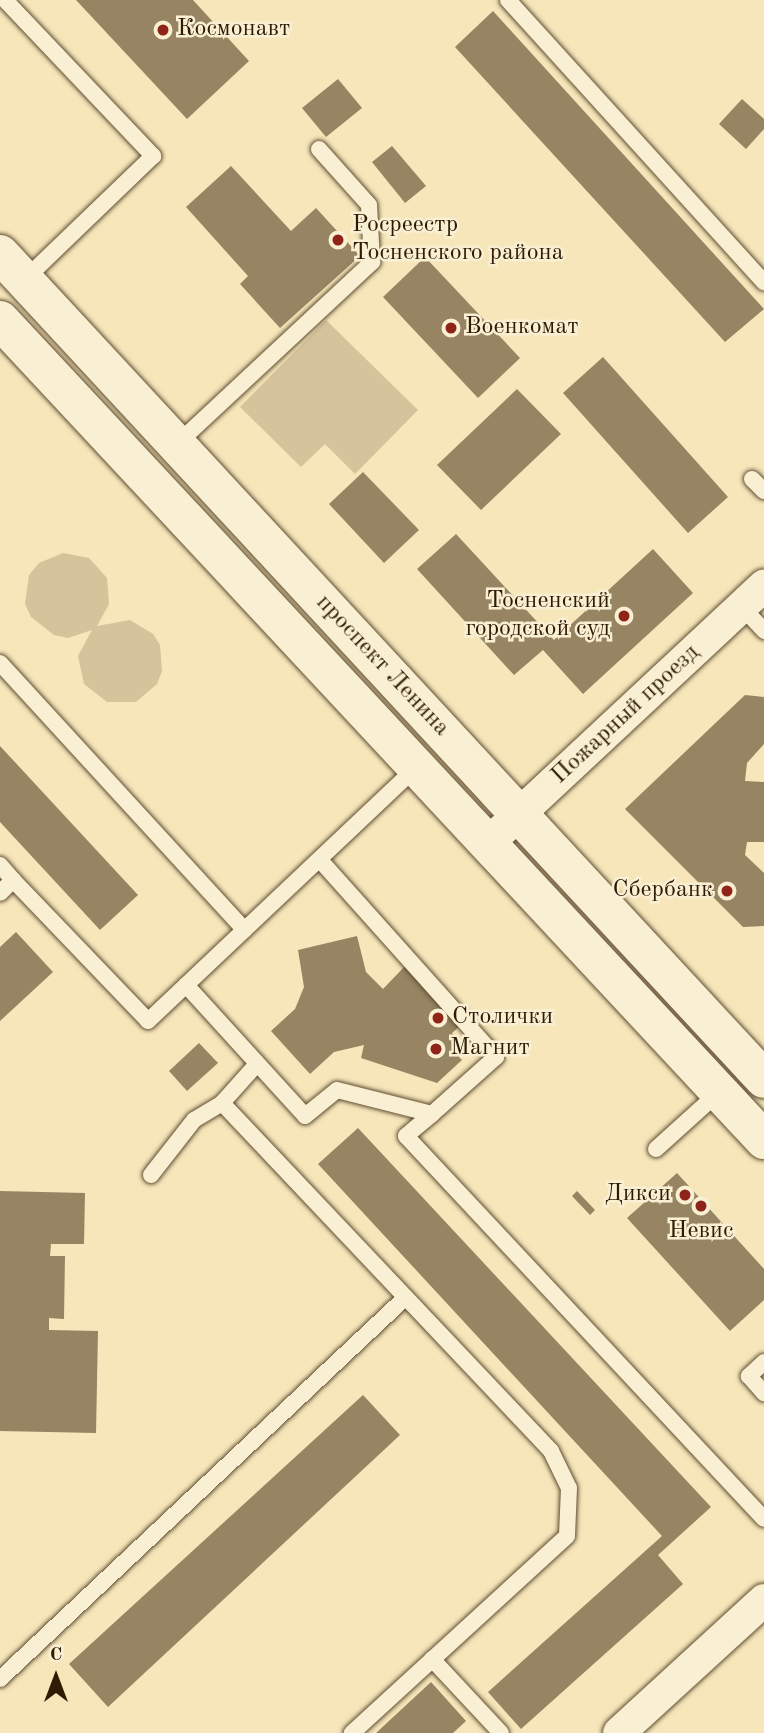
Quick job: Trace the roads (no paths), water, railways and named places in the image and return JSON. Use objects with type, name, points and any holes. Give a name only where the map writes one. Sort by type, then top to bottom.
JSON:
[{"type":"main road","name":"проспект Ленина","points":[[12,267],[764,1079]]},
{"type":"main road","name":"проспект Ленина","points":[[0,320],[764,1140]]},
{"type":"street","name":"Пожарный проезд","points":[[487,844],[753,596]]},
{"type":"street","points":[[620,1733],[764,1600]]},
{"type":"lane","points":[[509,0],[764,282]]},
{"type":"lane","points":[[4,2],[153,156],[12,267]]},
{"type":"lane","points":[[176,444],[372,262],[374,232],[369,205],[319,149]]},
{"type":"lane","points":[[752,479],[764,491]]},
{"type":"lane","points":[[753,596],[764,631]]},
{"type":"lane","points":[[0,663],[245,930]]},
{"type":"lane","points":[[0,865],[148,1021],[416,768]]},
{"type":"lane","points":[[320,860],[496,1057],[405,1136],[764,1519]]},
{"type":"lane","points":[[0,893],[13,880]]},
{"type":"lane","points":[[186,985],[305,1116],[337,1090],[432,1114]]},
{"type":"lane","points":[[151,1175],[194,1120],[222,1103],[256,1065]]},
{"type":"lane","points":[[656,1149],[719,1092]]},
{"type":"lane","points":[[222,1103],[551,1451],[569,1488],[567,1536],[352,1733]]},
{"type":"lane","points":[[0,1679],[406,1297]]},
{"type":"lane","points":[[764,1362],[748,1376],[764,1393]]},
{"type":"lane","points":[[432,1659],[501,1733]]},
{"type":"place","name":"Космонавт","points":[[163,30]]},
{"type":"place","name":"Росреестр Тосненского района","points":[[338,240]]},
{"type":"place","name":"Военкомат","points":[[451,328]]},
{"type":"place","name":"Тосненский городской суд","points":[[624,616]]},
{"type":"place","name":"Сбербанк","points":[[727,891]]},
{"type":"place","name":"Столички","points":[[438,1018]]},
{"type":"place","name":"Магнит","points":[[436,1049]]},
{"type":"place","name":"Дикси","points":[[685,1195]]},
{"type":"place","name":"Невис","points":[[701,1206]]}]
